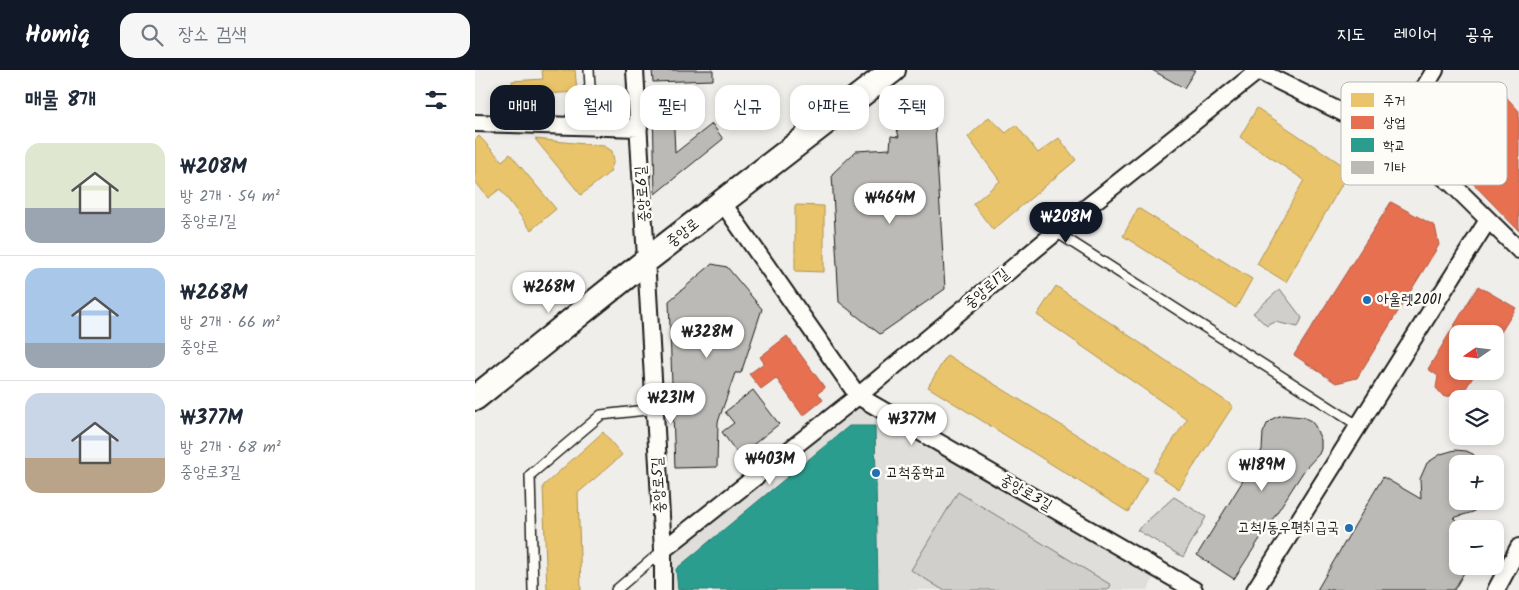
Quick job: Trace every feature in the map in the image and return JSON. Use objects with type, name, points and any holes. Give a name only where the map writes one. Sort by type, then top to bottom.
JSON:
[{"type":"main road","name":"중앙로","points":[[475,398],[647,260],[893,70]]},
{"type":"street","name":"중앙로6길","points":[[635,70],[647,260]]},
{"type":"street","name":"중앙로1길","points":[[858,396],[1056,232],[1257,70],[1341,112]]},
{"type":"street","points":[[1428,82],[1435,70]]},
{"type":"street","points":[[475,123],[565,126]]},
{"type":"street","points":[[630,128],[639,128]]},
{"type":"street","name":"중앙로1길","points":[[1452,185],[1519,250]]},
{"type":"street","name":"중앙로3길","points":[[721,202],[858,396],[1194,590]]},
{"type":"street","points":[[1255,590],[1488,220]]},
{"type":"street","name":"중앙로5길","points":[[647,260],[663,550],[663,590]]},
{"type":"street","points":[[663,550],[858,396]]},
{"type":"street","points":[[1496,590],[1518,550]]},
{"type":"lane","points":[[589,70],[590,85]]},
{"type":"lane","points":[[1056,232],[1359,426]]},
{"type":"lane","points":[[533,590],[530,474],[601,415],[655,409]]},
{"type":"lane","points":[[616,590],[663,550]]},
{"type":"shaded area","points":[[1280,289],[1302,318],[1298,327],[1275,322],[1267,326],[1253,313]]},
{"type":"shaded area","name":"고척중학교","points":[[858,396],[1158,569],[1148,590],[663,590],[663,550]]},
{"type":"shaded area","points":[[958,492],[1111,585],[1108,590],[943,590],[911,570]]},
{"type":"shaded area","points":[[1174,497],[1206,517],[1183,557],[1137,530]]},
{"type":"building: 주거","points":[[542,70],[575,70],[576,85],[565,85],[565,93],[555,93],[555,85],[512,85],[512,81],[543,79]]},
{"type":"building: 주거","points":[[1257,108],[1341,164],[1341,185],[1286,282],[1257,264],[1304,180],[1240,137]]},
{"type":"building: 주거","points":[[989,117],[1006,133],[1016,125],[1038,153],[1059,138],[1076,160],[993,230],[973,204],[1000,181],[968,137]]},
{"type":"building: 주거","points":[[479,136],[502,161],[510,154],[556,209],[531,230],[500,189],[488,198],[475,181],[475,140]]},
{"type":"building: 주거","points":[[535,139],[604,146],[612,151],[614,160],[610,172],[581,195]]},
{"type":"building: 주거","points":[[795,205],[824,206],[824,272],[795,271]]},
{"type":"building: 주거","points":[[1138,208],[1252,279],[1236,308],[1123,236]]},
{"type":"building: 주거","points":[[1056,286],[1233,406],[1179,489],[1153,471],[1187,419],[1037,315]]},
{"type":"building: 주거","points":[[947,355],[1147,478],[1128,512],[928,387]]},
{"type":"building: 주거","points":[[603,432],[622,455],[578,493],[581,590],[547,590],[543,486]]},
{"type":"building: 상업","points":[[1507,98],[1519,111],[1519,231],[1475,185],[1507,185]]},
{"type":"building: 상업","name":"아울렛2001","points":[[1391,202],[1435,226],[1439,245],[1357,378],[1336,383],[1294,355]]},
{"type":"building: 상업","points":[[1478,286],[1516,308],[1504,327],[1504,325],[1455,325]]},
{"type":"building: 상업","points":[[1449,334],[1449,380],[1471,380],[1465,390],[1449,390],[1449,396],[1444,397],[1436,388],[1438,376],[1428,369]]},
{"type":"building: 상업","points":[[787,336],[825,388],[818,393],[823,400],[803,416],[776,378],[761,389],[749,374],[764,363],[760,357]]},
{"type":"building: 학교","points":[[849,426],[875,426],[878,590],[678,590],[676,569]]},
{"type":"building: 기타","points":[[652,70],[713,70],[713,80],[653,82]]},
{"type":"building: 기타","points":[[1152,70],[1195,70],[1184,88]]},
{"type":"building: 기타","points":[[712,124],[723,139],[655,194],[654,130],[674,130],[675,153]]},
{"type":"building: 기타","points":[[897,130],[935,130],[945,289],[880,334],[839,302],[832,174],[856,151],[890,149],[891,136],[899,137]]},
{"type":"building: 기타","points":[[712,264],[727,267],[762,309],[741,373],[735,373],[718,422],[717,467],[675,468],[669,301]]},
{"type":"building: 기타","points":[[753,390],[779,424],[739,456],[722,432],[734,423],[725,412]]},
{"type":"building: 기타","points":[[1282,415],[1303,417],[1311,421],[1321,440],[1321,449],[1319,454],[1305,469],[1234,579],[1197,555],[1262,450],[1263,433],[1267,424],[1272,419]]},
{"type":"building: 기타","points":[[1455,450],[1466,451],[1474,455],[1449,455],[1449,510],[1475,510],[1453,518],[1456,520],[1449,520],[1449,575],[1463,575],[1454,590],[1317,590],[1383,477],[1421,499],[1420,479],[1427,463],[1441,454]]},
{"type":"place","name":"아울렛2001","points":[[1367,300]]},
{"type":"place","name":"고척중학교","points":[[876,473]]},
{"type":"place","name":"고척1동우편취급국","points":[[1349,528]]}]
